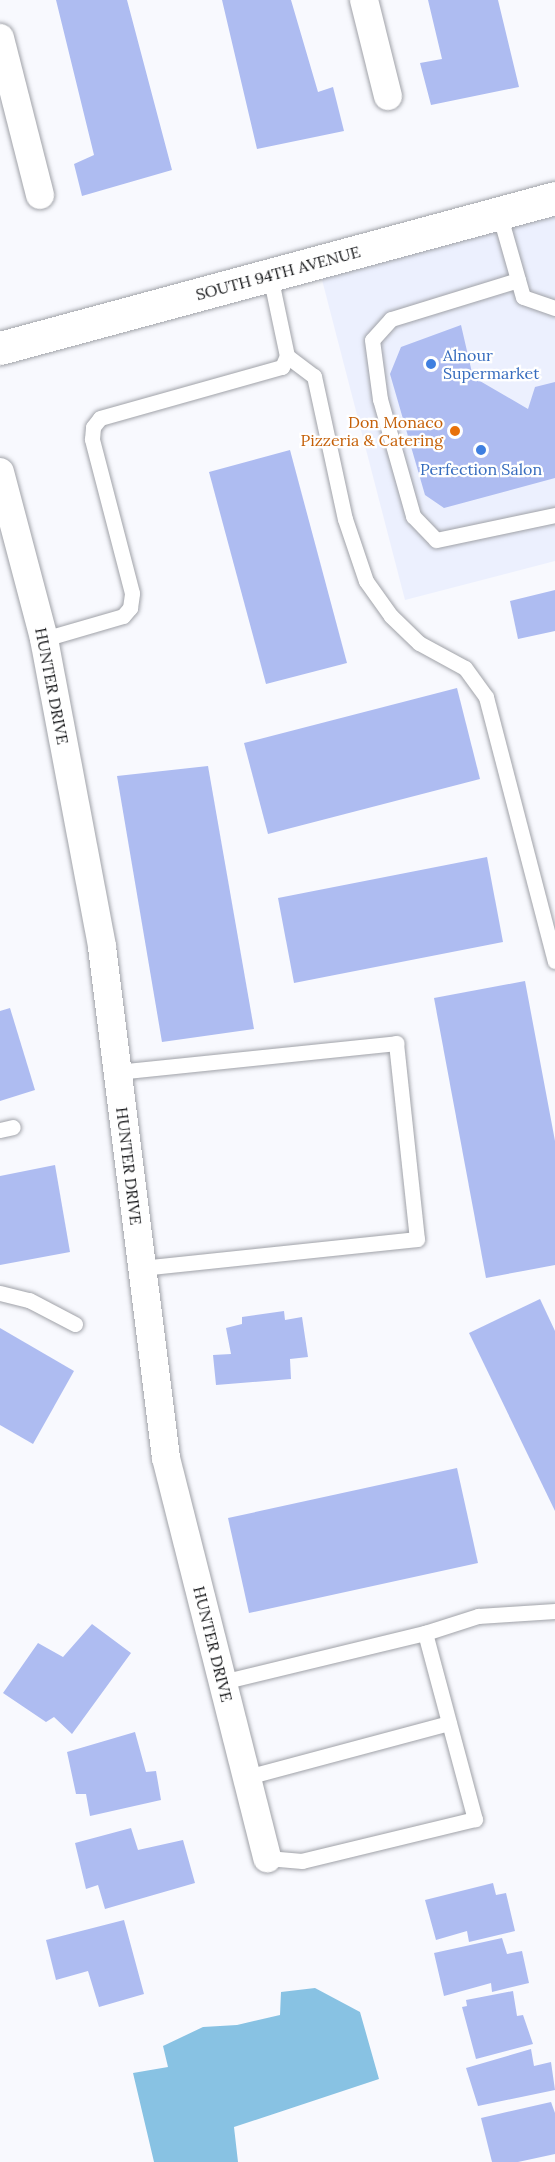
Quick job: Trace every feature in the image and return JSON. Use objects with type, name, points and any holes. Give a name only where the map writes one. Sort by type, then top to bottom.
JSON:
[{"type":"street","points":[[364,0],[388,96]]},
{"type":"street","points":[[0,39],[40,195]]},
{"type":"street","name":"SOUTH 94TH AVENUE","points":[[0,348],[555,198]]},
{"type":"street","name":"HUNTER DRIVE","points":[[0,472],[44,639],[102,947],[166,1458],[267,1858]]},
{"type":"lane","points":[[499,213],[523,297],[555,308]]},
{"type":"lane","points":[[44,639],[123,616],[130,608],[132,593],[92,439],[93,427],[100,418],[273,372],[282,367],[287,356],[270,275]]},
{"type":"lane","points":[[518,280],[391,320],[372,340],[380,399],[413,516],[436,540],[555,515]]},
{"type":"lane","points":[[287,356],[314,376],[345,519],[366,581],[391,616],[419,643],[465,668],[486,696],[555,962]]},
{"type":"lane","points":[[117,1072],[396,1042],[417,1239],[142,1268]]},
{"type":"lane","points":[[0,1293],[29,1300],[75,1324]]},
{"type":"lane","points":[[222,1682],[425,1633],[478,1616],[555,1611]]},
{"type":"lane","points":[[267,1858],[302,1861],[475,1819],[425,1633]]},
{"type":"lane","points":[[247,1777],[449,1723]]},
{"type":"shaded area","points":[[555,208],[555,561],[405,600],[320,272]]},
{"type":"water","points":[[315,1988],[360,2012],[379,2079],[234,2127],[238,2162],[154,2162],[133,2073],[168,2067],[163,2046],[203,2027],[237,2025],[280,2015],[281,1992]]},
{"type":"building","points":[[56,0],[127,0],[172,170],[82,196],[74,164],[94,155]]},
{"type":"building","points":[[222,0],[291,0],[318,92],[333,87],[344,131],[257,149]]},
{"type":"building","points":[[428,0],[498,0],[519,87],[431,105],[420,63],[442,59]]},
{"type":"building","points":[[461,325],[473,377],[528,409],[535,387],[555,382],[555,478],[444,508],[425,495],[390,374],[401,347]]},
{"type":"building","points":[[290,450],[347,663],[266,684],[209,472]]},
{"type":"building","points":[[555,590],[555,631],[518,639],[510,601]]},
{"type":"building","points":[[457,688],[480,779],[268,834],[244,743]]},
{"type":"building","points":[[208,766],[254,1029],[162,1042],[117,776]]},
{"type":"building","points":[[487,857],[503,942],[294,983],[278,898]]},
{"type":"building","points":[[525,981],[555,1141],[555,1265],[486,1278],[434,998]]},
{"type":"building","points":[[10,1008],[35,1090],[0,1101],[0,1011]]},
{"type":"building","points":[[55,1165],[70,1252],[0,1265],[0,1176]]},
{"type":"building","points":[[540,1299],[555,1331],[555,1511],[469,1333]]},
{"type":"building","points":[[284,1311],[285,1320],[302,1317],[308,1357],[290,1359],[291,1379],[216,1385],[213,1355],[231,1354],[226,1328],[242,1324],[242,1317]]},
{"type":"building","points":[[0,1328],[74,1371],[33,1444],[0,1425]]},
{"type":"building","points":[[457,1468],[478,1563],[249,1613],[228,1518]]},
{"type":"building","points":[[92,1624],[131,1653],[72,1734],[54,1717],[46,1722],[3,1693],[38,1643],[63,1657]]},
{"type":"building","points":[[135,1732],[146,1772],[156,1771],[161,1800],[90,1816],[86,1794],[76,1794],[67,1752]]},
{"type":"building","points":[[131,1828],[138,1850],[183,1840],[195,1883],[105,1909],[98,1885],[86,1889],[75,1843]]},
{"type":"building","points":[[493,1883],[496,1895],[506,1893],[515,1931],[469,1942],[467,1931],[436,1940],[425,1900]]},
{"type":"building","points":[[124,1920],[144,1994],[99,2007],[88,1971],[56,1980],[46,1940]]},
{"type":"building","points":[[502,1938],[507,1954],[522,1951],[529,1983],[492,1992],[491,1983],[444,1996],[434,1953]]},
{"type":"building","points":[[513,1991],[517,2016],[523,2015],[533,2044],[476,2059],[462,2007],[467,2006],[466,2000]]},
{"type":"building","points":[[531,2049],[534,2066],[551,2062],[555,2090],[478,2106],[466,2068]]},
{"type":"building","points":[[551,2102],[555,2113],[555,2154],[518,2162],[492,2162],[481,2118]]},
{"type":"place","name":"Alnour Supermarket","points":[[431,364]]},
{"type":"place","name":"Don Monaco Pizzeria & Catering","points":[[455,431]]},
{"type":"place","name":"Perfection Salon","points":[[481,450]]}]
